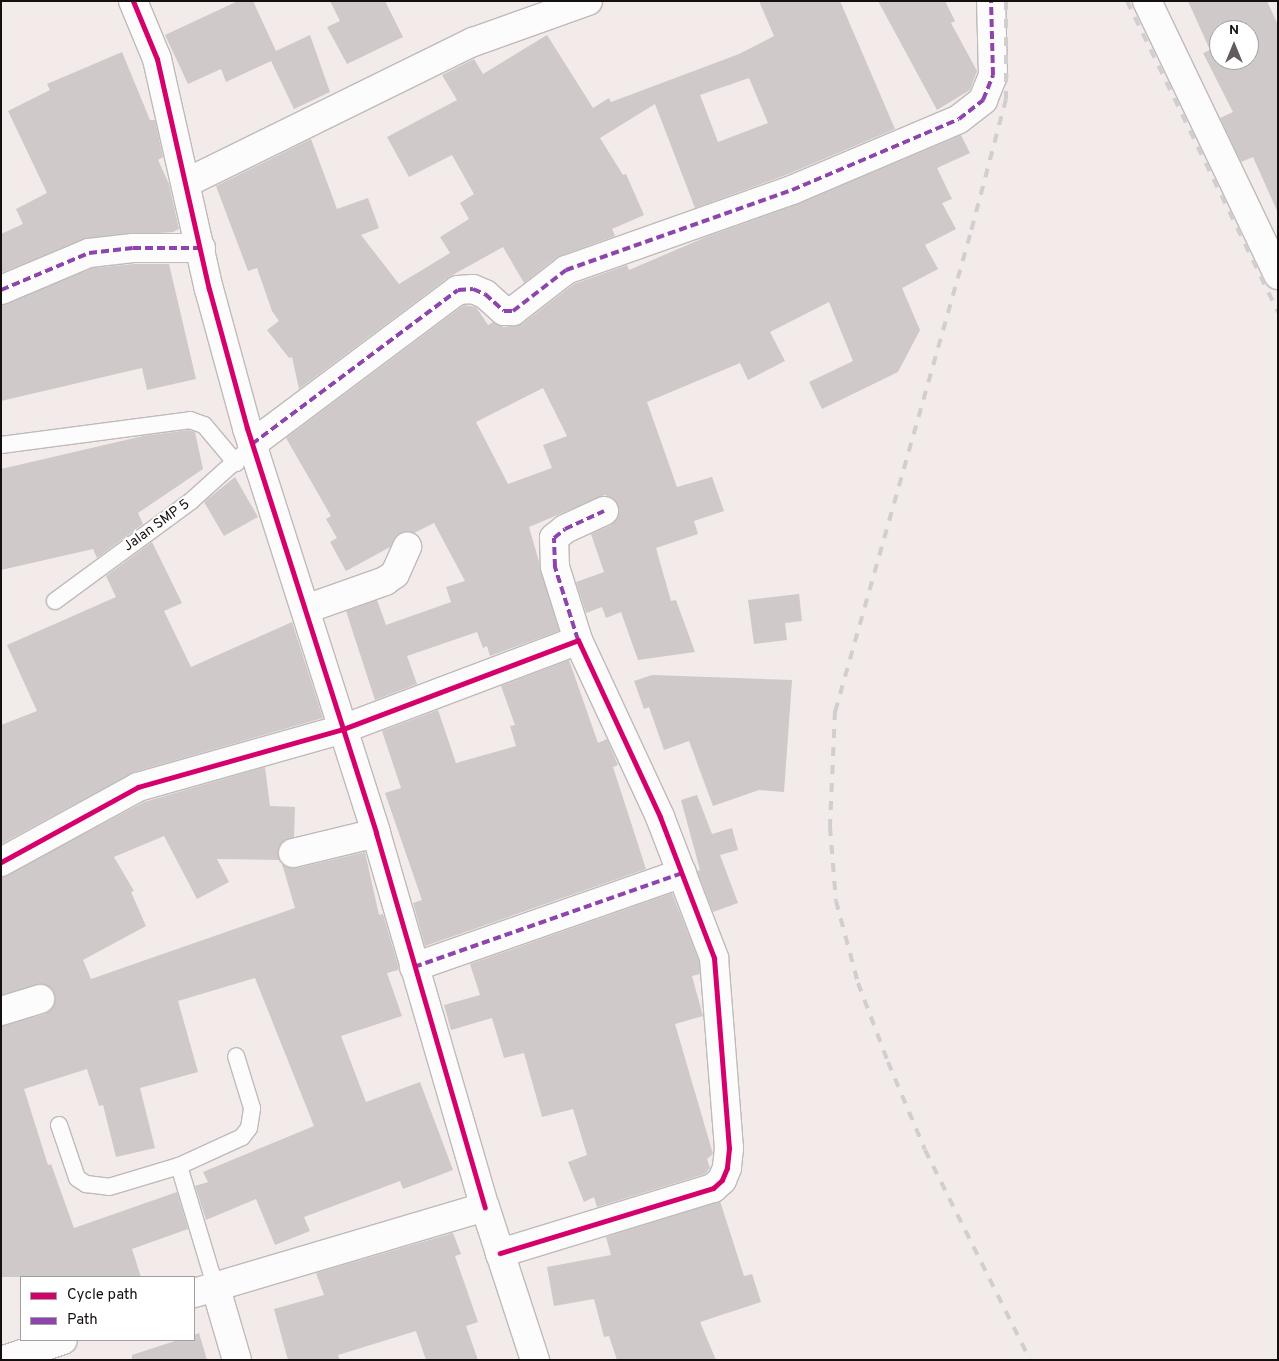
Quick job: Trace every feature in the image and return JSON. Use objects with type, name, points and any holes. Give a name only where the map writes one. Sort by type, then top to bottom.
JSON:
[{"type":"street","points":[[133,1],[156,59],[186,183],[244,453],[306,609],[376,833],[485,1207],[535,1360]]},
{"type":"street","points":[[186,183],[473,42],[588,1]]},
{"type":"street","points":[[244,453],[458,290],[474,289],[485,294],[504,310],[513,311],[566,270],[792,190],[959,119],[983,100],[993,75],[991,1]]},
{"type":"street","points":[[1147,1],[1278,275]]},
{"type":"street","points":[[1,290],[89,253],[133,248],[200,248]]},
{"type":"street","points":[[500,1253],[713,1188],[722,1180],[729,1148],[714,958],[660,817],[578,640],[555,567],[554,538],[565,529],[604,511]]},
{"type":"street","points":[[306,609],[385,581],[395,574],[408,547]]},
{"type":"street","points":[[1,862],[138,787],[343,729],[578,640]]},
{"type":"street","points":[[292,853],[376,833]]},
{"type":"street","points":[[414,967],[682,873]]},
{"type":"street","points":[[1,1011],[40,998]]},
{"type":"street","points":[[237,1360],[204,1289],[485,1207]]},
{"type":"street","points":[[4,1360],[60,1341]]},
{"type":"lane","points":[[1,446],[190,420],[204,425],[244,453]]},
{"type":"lane","name":"Jalan SMP 5","points":[[55,601],[191,501],[244,453]]},
{"type":"lane","points":[[59,1125],[77,1178],[86,1184],[109,1187],[179,1166],[242,1137],[250,1128],[252,1108],[236,1056]]},
{"type":"lane","points":[[179,1166],[204,1289]]},
{"type":"building","points":[[238,1],[253,1],[276,51],[310,35],[330,92],[294,109],[271,61],[226,82],[221,69],[188,84],[165,35]]},
{"type":"building","points":[[330,1],[385,1],[403,37],[347,64],[327,27],[340,21]]},
{"type":"building","points":[[759,1],[840,1],[895,129],[786,175],[695,208],[655,104],[600,138],[623,175],[626,174],[644,215],[612,229],[615,236],[557,257],[524,283],[503,247],[449,277],[299,389],[292,357],[289,358],[267,330],[279,321],[272,311],[257,268],[248,271],[216,186],[311,139],[337,209],[368,198],[379,228],[361,235],[399,284],[450,253],[440,237],[469,219],[460,203],[474,194],[452,155],[409,177],[387,137],[457,100],[442,75],[474,59],[483,74],[547,35],[593,108],[609,98],[611,102],[739,54],[774,36]],"holes":[[[749,78],[768,123],[718,142],[700,95]]]},
{"type":"building","points":[[878,1],[945,1],[955,21],[951,23],[977,71],[970,90],[937,110]]},
{"type":"building","points":[[1188,1],[1267,1],[1278,25],[1278,213],[1253,157],[1241,162],[1220,118],[1233,112],[1212,70],[1259,70],[1259,20],[1209,20],[1209,48]]},
{"type":"building","points":[[1209,50],[1209,65],[1203,53]]},
{"type":"building","points":[[122,52],[150,120],[155,120],[163,157],[158,160],[169,184],[179,229],[173,232],[87,238],[1,273],[1,234],[23,224],[16,209],[47,193],[8,111],[50,90],[47,84]]},
{"type":"building","points":[[961,135],[970,153],[937,168],[952,199],[942,203],[956,229],[925,245],[938,269],[902,288],[920,330],[898,372],[822,409],[809,382],[853,361],[829,302],[770,332],[785,361],[748,380],[740,363],[647,402],[677,487],[712,477],[724,511],[694,521],[698,534],[656,548],[671,601],[676,600],[695,652],[638,660],[621,612],[606,618],[602,607],[586,613],[576,582],[604,572],[591,534],[611,525],[619,513],[613,499],[605,495],[529,527],[559,631],[490,656],[487,646],[483,648],[477,632],[407,656],[417,684],[375,700],[346,611],[377,600],[386,625],[451,602],[446,587],[465,581],[434,523],[414,533],[398,534],[390,547],[346,571],[330,542],[337,538],[326,519],[331,516],[286,438],[464,305],[476,307],[488,325],[493,322],[504,327],[522,324],[574,284],[627,265],[629,270],[706,237],[798,204]],"holes":[[[543,388],[567,436],[543,445],[552,468],[508,484],[476,422]]]},
{"type":"building","points":[[134,264],[169,264],[196,379],[147,390],[142,368],[1,401],[1,305],[93,268]]},
{"type":"building","points":[[189,430],[195,432],[203,469],[138,513],[143,524],[97,558],[93,549],[1,570],[1,469],[143,436]]},
{"type":"building","points":[[235,477],[258,517],[224,536],[204,502]]},
{"type":"building","points":[[152,542],[182,603],[164,611],[191,667],[292,622],[323,718],[134,772],[1,844],[1,725],[37,711],[7,645],[116,597],[106,576]]},
{"type":"building","points":[[799,594],[802,621],[785,623],[787,640],[754,644],[748,600]]},
{"type":"building","points":[[569,660],[598,743],[607,739],[618,765],[613,767],[646,869],[425,946],[413,903],[422,900],[385,793],[401,788],[382,731],[438,710],[456,763],[516,746],[510,726],[515,725],[501,686]]},
{"type":"building","points":[[652,675],[792,680],[784,792],[759,790],[713,806],[689,741],[664,750],[649,707],[644,709],[634,681]]},
{"type":"building","points":[[265,767],[270,806],[295,807],[294,837],[282,842],[278,849],[280,860],[217,859],[229,882],[197,899],[164,836],[114,857],[134,891],[131,892],[146,926],[83,960],[91,979],[295,908],[282,864],[297,868],[365,852],[379,915],[383,914],[398,965],[398,970],[387,973],[402,1016],[341,1036],[366,1102],[420,1082],[453,1170],[403,1189],[400,1181],[304,1217],[310,1231],[275,1245],[256,1199],[206,1220],[195,1186],[208,1182],[203,1172],[314,1126],[255,978],[178,1001],[198,1072],[140,1088],[155,1148],[116,1157],[103,1105],[99,1106],[87,1069],[24,1089],[48,1165],[51,1164],[74,1228],[177,1192],[188,1229],[132,1249],[141,1276],[1,1277],[1,1026],[45,1014],[55,1002],[51,988],[43,984],[1,995],[1,878],[144,802]]},
{"type":"building","points":[[697,795],[712,834],[732,828],[738,850],[720,855],[738,903],[713,912],[697,871],[700,870],[681,800]]},
{"type":"building","points":[[672,893],[699,961],[700,974],[692,976],[703,1016],[675,1024],[713,1154],[707,1159],[710,1168],[705,1174],[597,1207],[594,1197],[584,1202],[568,1162],[587,1155],[573,1109],[542,1117],[524,1053],[504,1058],[492,1018],[451,1030],[444,1005],[480,995],[470,964]]},
{"type":"building","points":[[720,1201],[744,1276],[752,1274],[761,1302],[700,1322],[716,1360],[617,1360],[609,1336],[604,1337],[594,1299],[554,1306],[547,1267],[611,1255],[606,1237]]},
{"type":"building","points":[[453,1233],[461,1254],[455,1256],[478,1322],[466,1326],[478,1360],[426,1360],[416,1331],[338,1355],[340,1360],[288,1360],[274,1309],[324,1295],[316,1273]]},
{"type":"building","points":[[199,1333],[207,1360],[132,1360],[132,1355],[175,1341],[195,1341],[195,1335]]},
{"type":"railway","points":[[1006,1],[1006,99],[970,235],[835,711],[830,827],[836,901],[858,983],[888,1062],[925,1150],[1030,1360]]},
{"type":"railway","points":[[1127,1],[1278,312]]},
{"type":"marked path","points":[[252,444],[458,290],[473,289],[485,294],[504,311],[513,311],[566,270],[792,190],[959,119],[983,100],[993,75],[991,1]]},
{"type":"marked path","points":[[1,290],[89,253],[133,248],[201,248]]},
{"type":"marked path","points":[[578,640],[555,567],[554,538],[565,529],[604,511]]},
{"type":"marked path","points":[[414,967],[682,873]]},
{"type":"cycle path","points":[[133,1],[157,59],[209,289],[247,428],[376,833],[485,1207]]},
{"type":"cycle path","points":[[1,862],[138,787],[343,729],[578,640],[660,817],[714,958],[729,1148],[727,1168],[722,1180],[713,1188],[500,1253]]}]
